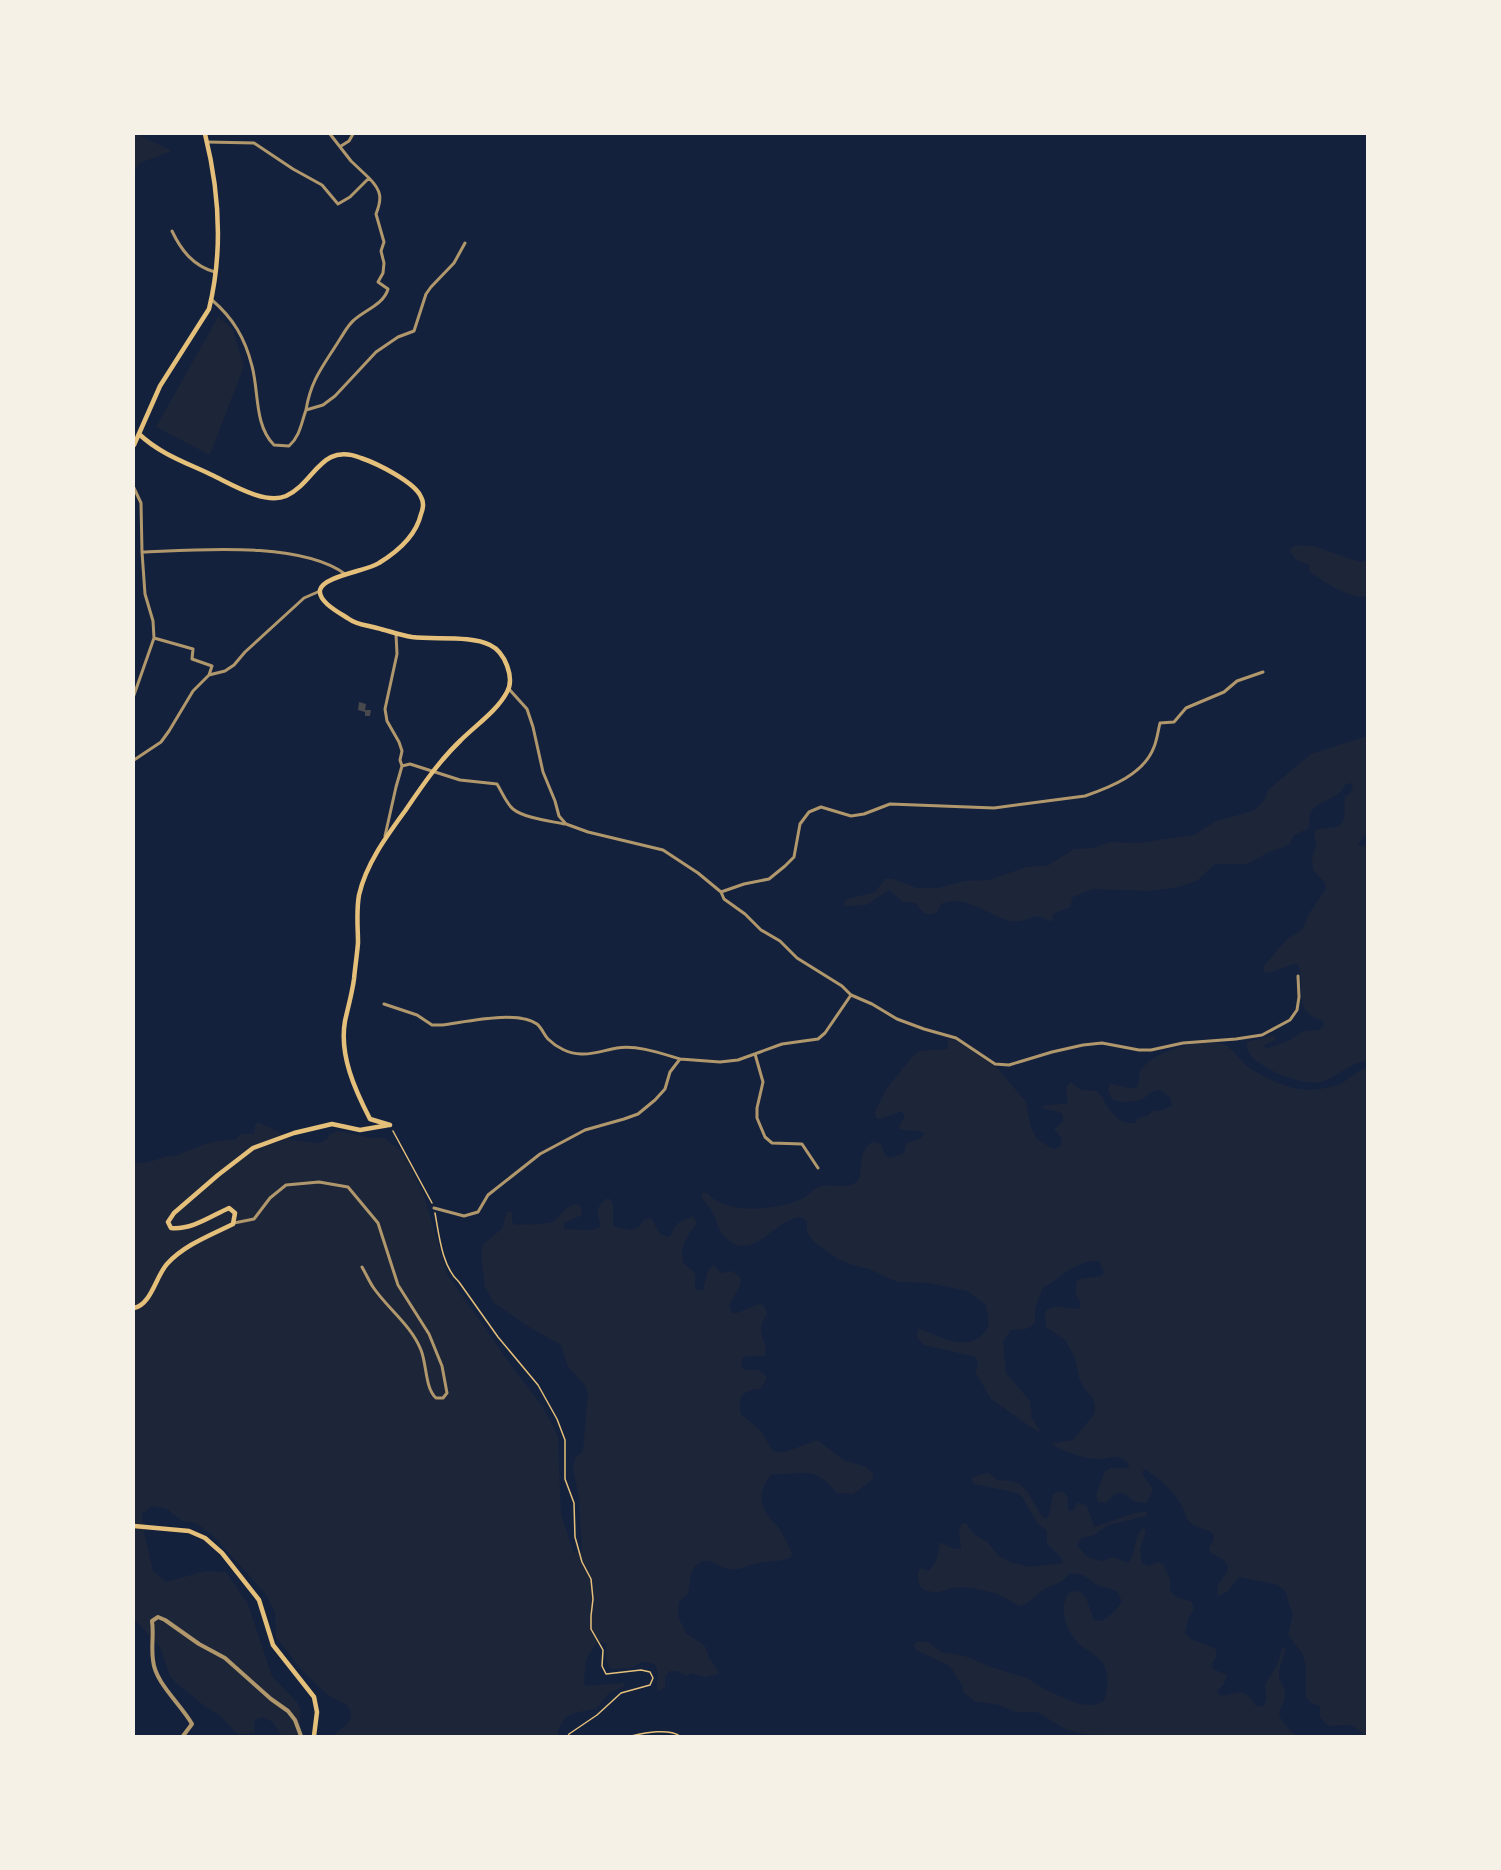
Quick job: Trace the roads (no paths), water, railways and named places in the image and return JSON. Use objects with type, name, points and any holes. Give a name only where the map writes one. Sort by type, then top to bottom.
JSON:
[{"type":"main road","points":[[134,445],[160,386],[209,309],[212,300],[217,215],[215,181],[205,134]]},
{"type":"main road","points":[[134,1308],[143,1304],[164,1268],[172,1259],[233,1224],[235,1213],[229,1208],[213,1218],[180,1227],[171,1228],[168,1222],[174,1213],[218,1175],[257,1147],[294,1133],[332,1124],[360,1130],[390,1125],[370,1119],[354,1088],[344,1039],[345,1022],[354,982],[358,942],[356,912],[360,892],[366,873],[385,838],[431,772],[453,747],[496,706],[509,689],[506,662],[490,645],[456,639],[413,637],[355,623],[322,599],[321,587],[329,581],[378,564],[408,541],[420,521],[423,508],[422,498],[416,489],[405,481],[360,457],[345,453],[332,455],[286,496],[273,498],[260,496],[177,460],[149,444],[139,434]]},
{"type":"main road","points":[[134,1526],[189,1531],[205,1538],[222,1553],[260,1600],[273,1644],[314,1697],[317,1712],[314,1737]]},
{"type":"street","points":[[212,300],[236,324],[246,345],[253,368],[263,430],[274,445],[289,446],[300,432],[309,392],[314,381],[344,333],[353,320],[380,301],[388,289],[378,282],[383,273],[384,263],[381,251],[384,242],[376,214],[381,204],[380,196],[374,183],[351,161],[330,134]]},
{"type":"street","points":[[341,146],[349,141],[353,134]]},
{"type":"street","points":[[207,142],[255,142],[293,169],[322,185],[338,204],[350,197],[369,178]]},
{"type":"street","points":[[172,231],[182,250],[190,258],[207,270],[215,272]]},
{"type":"street","points":[[306,410],[323,405],[336,396],[375,352],[398,337],[414,331],[426,294],[454,262],[465,243]]},
{"type":"street","points":[[134,488],[141,503],[141,544],[145,594],[153,621],[154,638],[134,695]]},
{"type":"street","points":[[134,544],[141,544]]},
{"type":"street","points":[[142,552],[217,548],[299,555],[322,561],[345,574]]},
{"type":"street","points":[[209,675],[225,671],[304,598],[320,591]]},
{"type":"street","points":[[385,838],[402,766],[400,760],[402,752],[387,721],[385,709],[397,654],[396,634]]},
{"type":"street","points":[[134,760],[160,742],[193,691],[209,675],[212,666],[192,659],[194,649],[154,638]]},
{"type":"street","points":[[721,892],[769,879],[785,866],[794,857],[800,824],[809,812],[821,807],[851,816],[864,814],[890,804],[994,808],[1085,796],[1099,791],[1127,778],[1143,765],[1154,748],[1160,723],[1174,722],[1186,708],[1224,692],[1237,681],[1263,672]]},
{"type":"street","points":[[509,689],[527,709],[543,772],[559,816],[566,824]]},
{"type":"street","points":[[402,766],[410,764],[460,780],[497,784],[510,806],[516,811],[541,820],[566,824],[588,832],[663,850],[691,868],[721,892],[724,899],[745,914],[761,930],[780,941],[797,958],[842,986],[850,995],[924,1029],[956,1038],[995,1064],[1008,1065],[1083,1045],[1102,1043],[1151,1050],[1183,1043],[1262,1035],[1290,1020],[1297,1010],[1298,975]]},
{"type":"street","points":[[384,1004],[417,1015],[432,1024],[442,1025],[507,1017],[523,1018],[537,1025],[549,1040],[565,1051],[580,1054],[618,1047],[648,1050],[680,1059],[720,1062],[738,1060],[782,1044],[818,1039],[825,1033],[850,995]]},
{"type":"street","points":[[755,1054],[763,1082],[757,1108],[760,1128],[772,1143],[802,1144],[818,1168]]},
{"type":"street","points":[[434,1208],[465,1216],[478,1212],[488,1195],[540,1154],[585,1130],[638,1114],[665,1089],[670,1072],[680,1059]]},
{"type":"street","points":[[233,1224],[254,1219],[270,1198],[286,1185],[319,1182],[348,1187],[378,1223],[398,1285],[429,1334],[442,1366],[447,1393],[443,1398],[436,1398],[429,1387],[428,1373],[421,1349],[402,1319],[374,1288],[362,1267]]},
{"type":"street","points":[[183,1737],[192,1724],[183,1709],[159,1680],[152,1661],[152,1621],[158,1617],[225,1658],[288,1711],[295,1720],[301,1737]]}]
